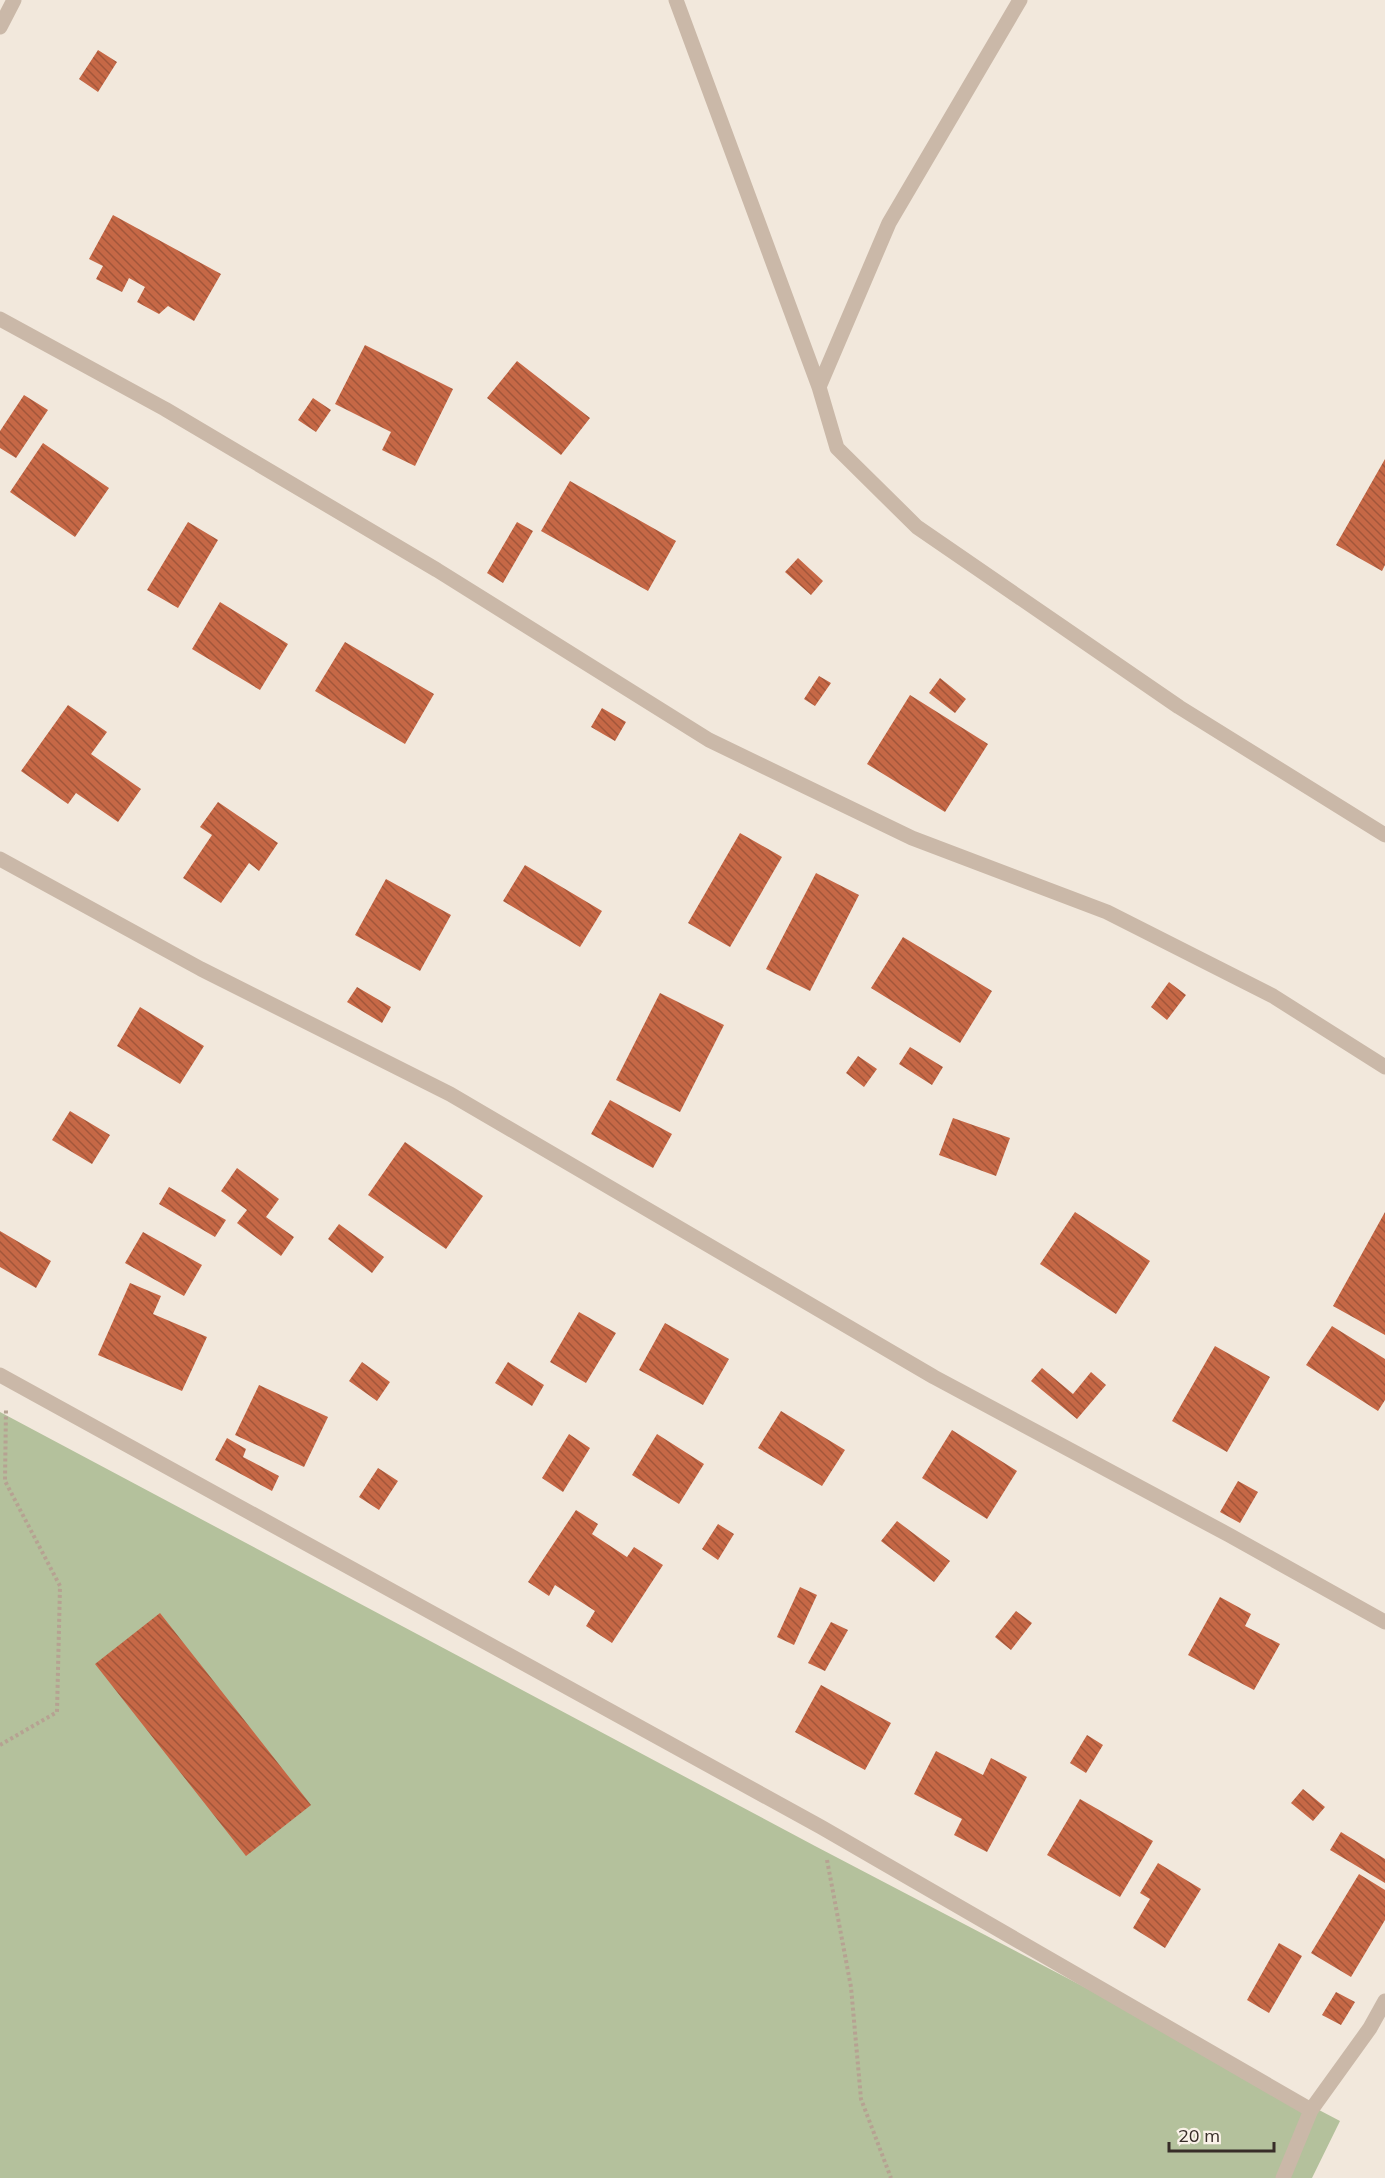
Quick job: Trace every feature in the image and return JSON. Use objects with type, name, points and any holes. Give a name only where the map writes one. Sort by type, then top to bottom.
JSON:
[{"type":"street","points":[[0,27],[14,0]]},
{"type":"street","points":[[676,0],[819,387],[837,448],[917,527],[1179,708],[1385,834]]},
{"type":"street","points":[[819,387],[889,223],[1020,0]]},
{"type":"street","points":[[0,319],[165,409],[427,564],[709,740],[912,838],[1107,912],[1273,996],[1385,1067]]},
{"type":"street","points":[[0,859],[201,969],[450,1094],[934,1377],[1229,1535],[1385,1622]]},
{"type":"street","points":[[4,1376],[821,1827],[1311,2110]]},
{"type":"street","points":[[1283,2178],[1311,2110],[1370,2028],[1385,2001]]},
{"type":"path","points":[[0,1745],[57,1712],[60,1586],[5,1481],[4,1376]]},
{"type":"path","points":[[821,1827],[851,1987],[861,2099],[891,2178]]},
{"type":"green space","points":[[0,1412],[815,1846],[1340,2121],[1312,2178],[0,2178]]},
{"type":"building","points":[[98,50],[117,62],[98,92],[79,79]]},
{"type":"building","points":[[113,215],[221,274],[194,321],[168,306],[159,314],[137,302],[145,287],[129,278],[122,292],[96,279],[103,266],[89,259]]},
{"type":"building","points":[[365,345],[453,389],[415,466],[382,450],[391,432],[335,404]]},
{"type":"building","points":[[517,361],[590,418],[561,455],[487,398]]},
{"type":"building","points":[[24,395],[48,410],[16,458],[0,448],[0,431]]},
{"type":"building","points":[[313,398],[331,410],[316,432],[298,420]]},
{"type":"building","points":[[43,443],[109,488],[75,537],[10,492]]},
{"type":"building","points":[[1385,459],[1385,565],[1382,571],[1336,545]]},
{"type":"building","points":[[570,481],[676,541],[648,591],[541,531]]},
{"type":"building","points":[[188,522],[218,540],[178,608],[147,590]]},
{"type":"building","points":[[517,522],[533,531],[503,583],[487,573]]},
{"type":"building","points":[[798,558],[823,581],[811,595],[785,572]]},
{"type":"building","points":[[220,602],[288,644],[260,690],[192,649]]},
{"type":"building","points":[[345,642],[434,694],[405,744],[315,691]]},
{"type":"building","points":[[819,676],[831,683],[815,706],[804,699]]},
{"type":"building","points":[[940,678],[966,699],[955,713],[929,693]]},
{"type":"building","points":[[910,695],[988,744],[945,812],[867,764]]},
{"type":"building","points":[[68,705],[107,732],[91,754],[141,789],[118,822],[76,793],[68,804],[21,771]]},
{"type":"building","points":[[602,708],[626,722],[615,741],[591,727]]},
{"type":"building","points":[[218,802],[278,843],[259,871],[249,863],[221,903],[183,878],[212,835],[200,827]]},
{"type":"building","points":[[740,833],[782,857],[730,947],[688,923]]},
{"type":"building","points":[[525,865],[602,911],[580,947],[503,901]]},
{"type":"building","points":[[816,873],[859,895],[810,991],[766,969]]},
{"type":"building","points":[[386,879],[451,915],[420,971],[355,935]]},
{"type":"building","points":[[903,937],[992,991],[960,1043],[871,988]]},
{"type":"building","points":[[1169,982],[1186,995],[1167,1020],[1151,1007]]},
{"type":"building","points":[[357,987],[391,1007],[382,1023],[347,1002]]},
{"type":"building","points":[[660,993],[724,1025],[680,1112],[616,1080]]},
{"type":"building","points":[[140,1007],[204,1046],[180,1084],[117,1046]]},
{"type":"building","points":[[910,1047],[943,1067],[932,1085],[899,1064]]},
{"type":"building","points":[[858,1056],[877,1069],[864,1087],[846,1073]]},
{"type":"building","points":[[610,1100],[672,1134],[653,1168],[591,1134]]},
{"type":"building","points":[[70,1111],[110,1135],[92,1164],[52,1140]]},
{"type":"building","points":[[953,1118],[1010,1138],[996,1176],[939,1155]]},
{"type":"building","points":[[405,1142],[483,1196],[446,1249],[368,1195]]},
{"type":"building","points":[[237,1168],[279,1199],[266,1217],[294,1237],[281,1256],[237,1223],[247,1210],[221,1191]]},
{"type":"building","points":[[169,1187],[226,1220],[215,1237],[159,1204]]},
{"type":"building","points":[[1075,1212],[1150,1261],[1116,1314],[1040,1264]]},
{"type":"building","points":[[1385,1212],[1385,1335],[1333,1306]]},
{"type":"building","points":[[339,1224],[384,1257],[372,1273],[328,1239]]},
{"type":"building","points":[[0,1231],[51,1261],[36,1288],[0,1267]]},
{"type":"building","points":[[143,1232],[202,1265],[184,1296],[125,1263]]},
{"type":"building","points":[[130,1283],[161,1296],[153,1314],[207,1337],[182,1391],[98,1355]]},
{"type":"building","points":[[579,1312],[616,1333],[586,1383],[550,1362]]},
{"type":"building","points":[[665,1323],[729,1359],[703,1405],[639,1370]]},
{"type":"building","points":[[1332,1326],[1385,1359],[1385,1400],[1378,1411],[1306,1365]]},
{"type":"building","points":[[1215,1346],[1270,1377],[1227,1452],[1172,1421]]},
{"type":"building","points":[[362,1362],[390,1382],[377,1401],[349,1381]]},
{"type":"building","points":[[508,1362],[544,1385],[532,1406],[495,1383]]},
{"type":"building","points":[[1042,1368],[1073,1394],[1091,1372],[1106,1385],[1077,1419],[1031,1381]]},
{"type":"building","points":[[259,1385],[328,1417],[304,1467],[235,1435]]},
{"type":"building","points":[[781,1411],[845,1450],[822,1486],[758,1448]]},
{"type":"building","points":[[952,1430],[1017,1471],[987,1519],[922,1478]]},
{"type":"building","points":[[569,1434],[590,1448],[563,1492],[542,1478]]},
{"type":"building","points":[[657,1434],[704,1464],[679,1504],[632,1475]]},
{"type":"building","points":[[227,1438],[246,1449],[243,1457],[279,1476],[272,1491],[215,1460]]},
{"type":"building","points":[[378,1468],[398,1481],[379,1510],[359,1497]]},
{"type":"building","points":[[1238,1481],[1258,1492],[1240,1523],[1220,1512]]},
{"type":"building","points":[[576,1510],[598,1524],[592,1534],[627,1557],[634,1547],[663,1565],[612,1643],[586,1626],[595,1611],[555,1585],[549,1596],[528,1582]]},
{"type":"building","points":[[897,1521],[950,1561],[934,1582],[881,1541]]},
{"type":"building","points":[[718,1524],[734,1534],[718,1560],[702,1549]]},
{"type":"building","points":[[800,1587],[817,1595],[794,1645],[777,1637]]},
{"type":"building","points":[[1220,1597],[1251,1614],[1245,1626],[1280,1644],[1254,1690],[1188,1655]]},
{"type":"building","points":[[1016,1611],[1032,1623],[1011,1650],[995,1637]]},
{"type":"building","points":[[160,1613],[311,1805],[246,1856],[95,1664]]},
{"type":"building","points":[[831,1622],[848,1630],[825,1671],[808,1663]]},
{"type":"building","points":[[821,1685],[891,1723],[865,1770],[795,1732]]},
{"type":"building","points":[[1087,1735],[1103,1745],[1086,1773],[1070,1763]]},
{"type":"building","points":[[936,1751],[983,1775],[991,1758],[1027,1777],[987,1852],[954,1835],[962,1819],[914,1794]]},
{"type":"building","points":[[1303,1789],[1325,1807],[1313,1821],[1291,1803]]},
{"type":"building","points":[[1080,1799],[1153,1841],[1120,1897],[1047,1855]]},
{"type":"building","points":[[1341,1832],[1385,1859],[1385,1883],[1330,1850]]},
{"type":"building","points":[[1158,1863],[1201,1889],[1165,1948],[1133,1928],[1150,1899],[1140,1893]]},
{"type":"building","points":[[1359,1874],[1385,1890],[1385,1920],[1351,1977],[1311,1953]]},
{"type":"building","points":[[1279,1943],[1302,1956],[1269,2013],[1247,2000]]},
{"type":"building","points":[[1336,1992],[1355,2002],[1341,2025],[1322,2015]]}]
